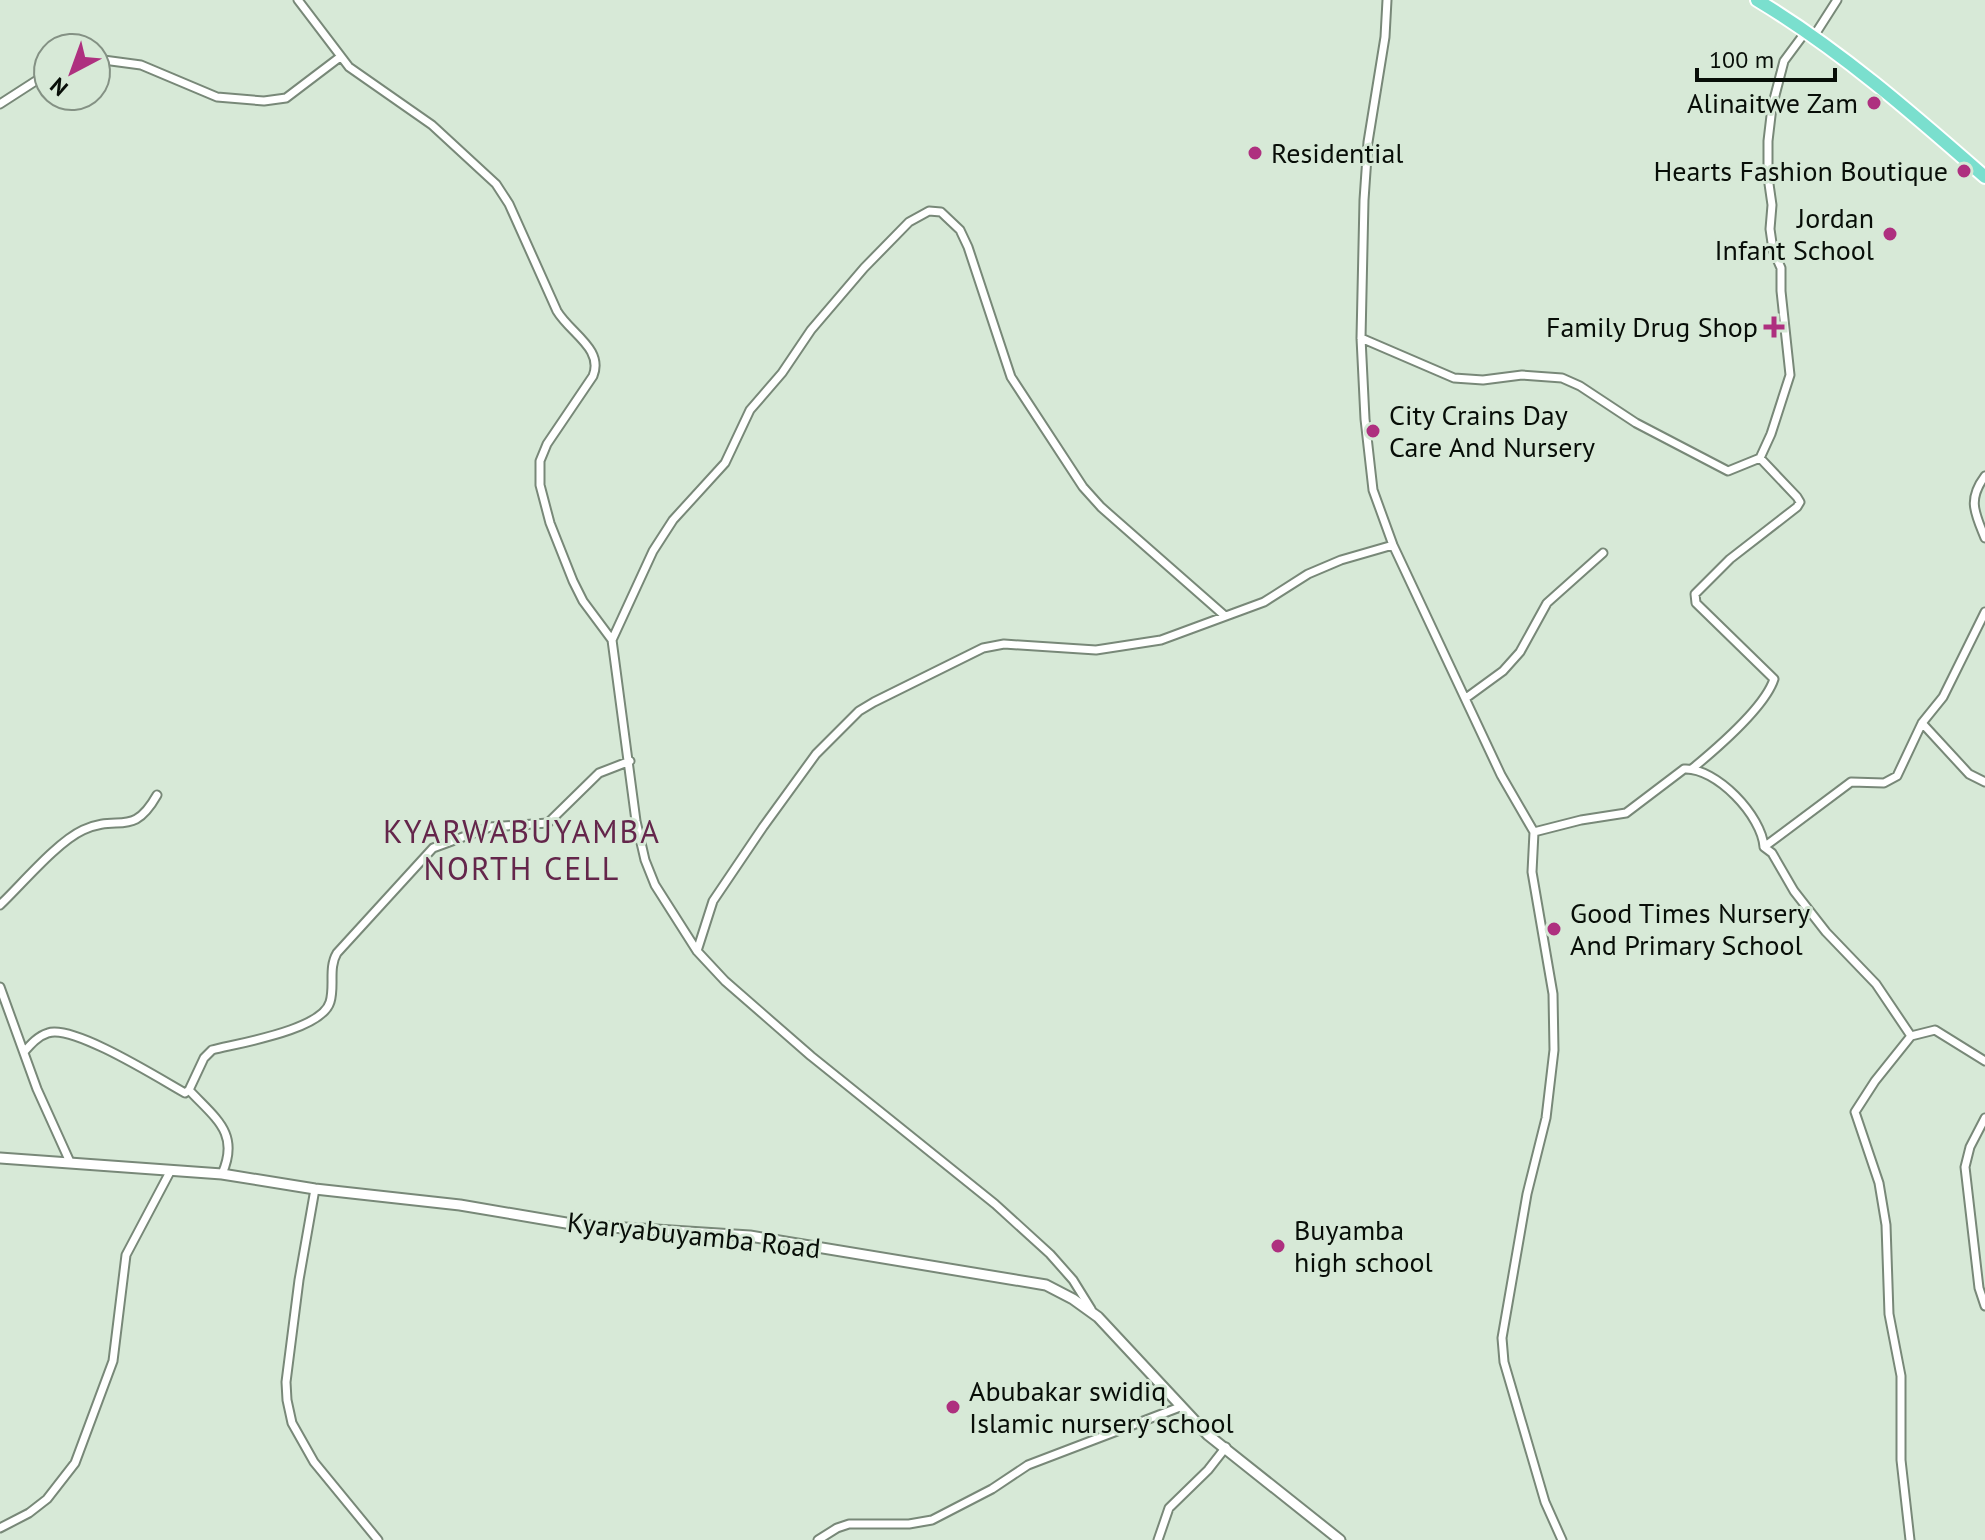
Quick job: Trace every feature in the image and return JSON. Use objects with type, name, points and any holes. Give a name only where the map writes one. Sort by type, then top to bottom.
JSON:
[{"type":"main road","points":[[1757,0],[1810,33],[1886,90],[1985,177]]},
{"type":"street","points":[[298,0],[340,57],[364,78],[432,125],[496,184],[509,204],[557,311],[596,358],[597,367],[593,376],[547,444],[540,461],[540,485],[550,523],[573,581],[583,601],[612,640],[636,821],[645,860],[655,885],[697,951],[754,1008],[995,1204],[1050,1254],[1073,1280],[1098,1317]]},
{"type":"street","points":[[1387,0],[1385,37],[1368,142],[1361,338],[1373,490],[1393,545],[1501,775],[1534,832],[1532,872],[1553,994],[1554,1050],[1546,1118],[1527,1194],[1502,1338],[1508,1376],[1545,1502],[1562,1540]]},
{"type":"street","points":[[1361,338],[1454,378],[1483,380],[1522,375],[1562,378],[1580,386],[1636,423],[1728,471],[1760,458],[1790,375],[1781,268],[1773,250],[1770,229],[1772,205],[1768,141],[1772,107],[1784,61],[1837,0]]},
{"type":"street","points":[[112,61],[141,65],[217,97],[264,101],[286,98],[340,57]]},
{"type":"street","points":[[0,104],[32,83]]},
{"type":"street","points":[[612,640],[653,551],[673,520],[725,463],[750,410],[782,373],[829,306],[909,222],[929,211],[941,212],[960,230],[1011,377],[1083,487],[1101,507],[1225,616]]},
{"type":"street","points":[[1693,768],[1721,745],[1763,697],[1774,679],[1696,603],[1695,594],[1730,559],[1800,502],[1760,458]]},
{"type":"street","points":[[1985,476],[1977,486],[1974,502],[1985,538]]},
{"type":"street","points":[[697,951],[713,901],[816,754],[859,711],[983,648],[1004,644],[1096,650],[1161,640],[1264,602],[1308,574],[1341,560],[1393,545]]},
{"type":"street","points":[[1466,698],[1503,671],[1520,652],[1547,603],[1603,553]]},
{"type":"street","points":[[1764,847],[1851,782],[1858,780],[1870,784],[1891,780],[1903,767],[1922,723],[1943,697],[1985,612]]},
{"type":"street","points":[[1922,723],[1969,774],[1985,782]]},
{"type":"street","points":[[24,1052],[34,1041],[50,1032],[69,1034],[127,1060],[185,1093],[204,1058],[212,1050],[303,1025],[323,1014],[330,1004],[332,967],[337,953],[433,848],[490,827],[548,823],[599,773],[630,761]]},
{"type":"street","points":[[1534,832],[1626,813],[1684,769],[1693,768],[1706,774],[1727,789],[1754,817],[1763,834],[1764,847],[1772,853],[1794,891],[1826,932],[1876,984],[1911,1036]]},
{"type":"street","points":[[0,905],[73,836],[97,825],[135,821],[147,812],[157,795]]},
{"type":"street","points":[[0,987],[70,1162]]},
{"type":"street","points":[[1910,1540],[1901,1460],[1901,1376],[1889,1314],[1886,1225],[1879,1183],[1855,1112],[1911,1036],[1935,1030],[1985,1061]]},
{"type":"street","points":[[189,1090],[217,1120],[229,1140],[229,1159],[222,1174]]},
{"type":"street","points":[[1985,1118],[1970,1147],[1965,1167],[1979,1288],[1985,1306]]},
{"type":"street","name":"Kyaryabuyamba Road","points":[[0,1158],[222,1174],[315,1189],[460,1205],[578,1225],[750,1236],[1046,1285],[1098,1317],[1208,1435],[1340,1540]]},
{"type":"street","points":[[0,1528],[29,1513],[47,1499],[75,1463],[113,1361],[126,1255],[171,1170]]},
{"type":"street","points":[[315,1189],[299,1280],[286,1382],[287,1400],[296,1431],[314,1462],[378,1540]]},
{"type":"street","points":[[818,1540],[849,1524],[909,1524],[932,1520],[992,1489],[1028,1465],[1180,1407]]},
{"type":"street","points":[[1158,1540],[1169,1508],[1208,1470],[1226,1447]]},
{"type":"place","name":"Alinaitwe Zam","points":[[1874,103]]},
{"type":"place","name":"Residential","points":[[1255,153]]},
{"type":"place","name":"Hearts Fashion Boutique","points":[[1964,171]]},
{"type":"place","name":"Jordan Infant School","points":[[1890,234]]},
{"type":"place","name":"Family Drug Shop","points":[[1774,327]]},
{"type":"place","name":"City Crains Day Care And Nursery","points":[[1373,431]]},
{"type":"place","name":"Good Times Nursery And Primary School","points":[[1554,929]]},
{"type":"place","name":"Buyamba high school","points":[[1278,1246]]},
{"type":"place","name":"Abubakar swidiq Islamic nursery school","points":[[953,1407]]},
{"type":"district","name":"KYARWABUYAMBA NORTH CELL","points":[[522,850]]}]
